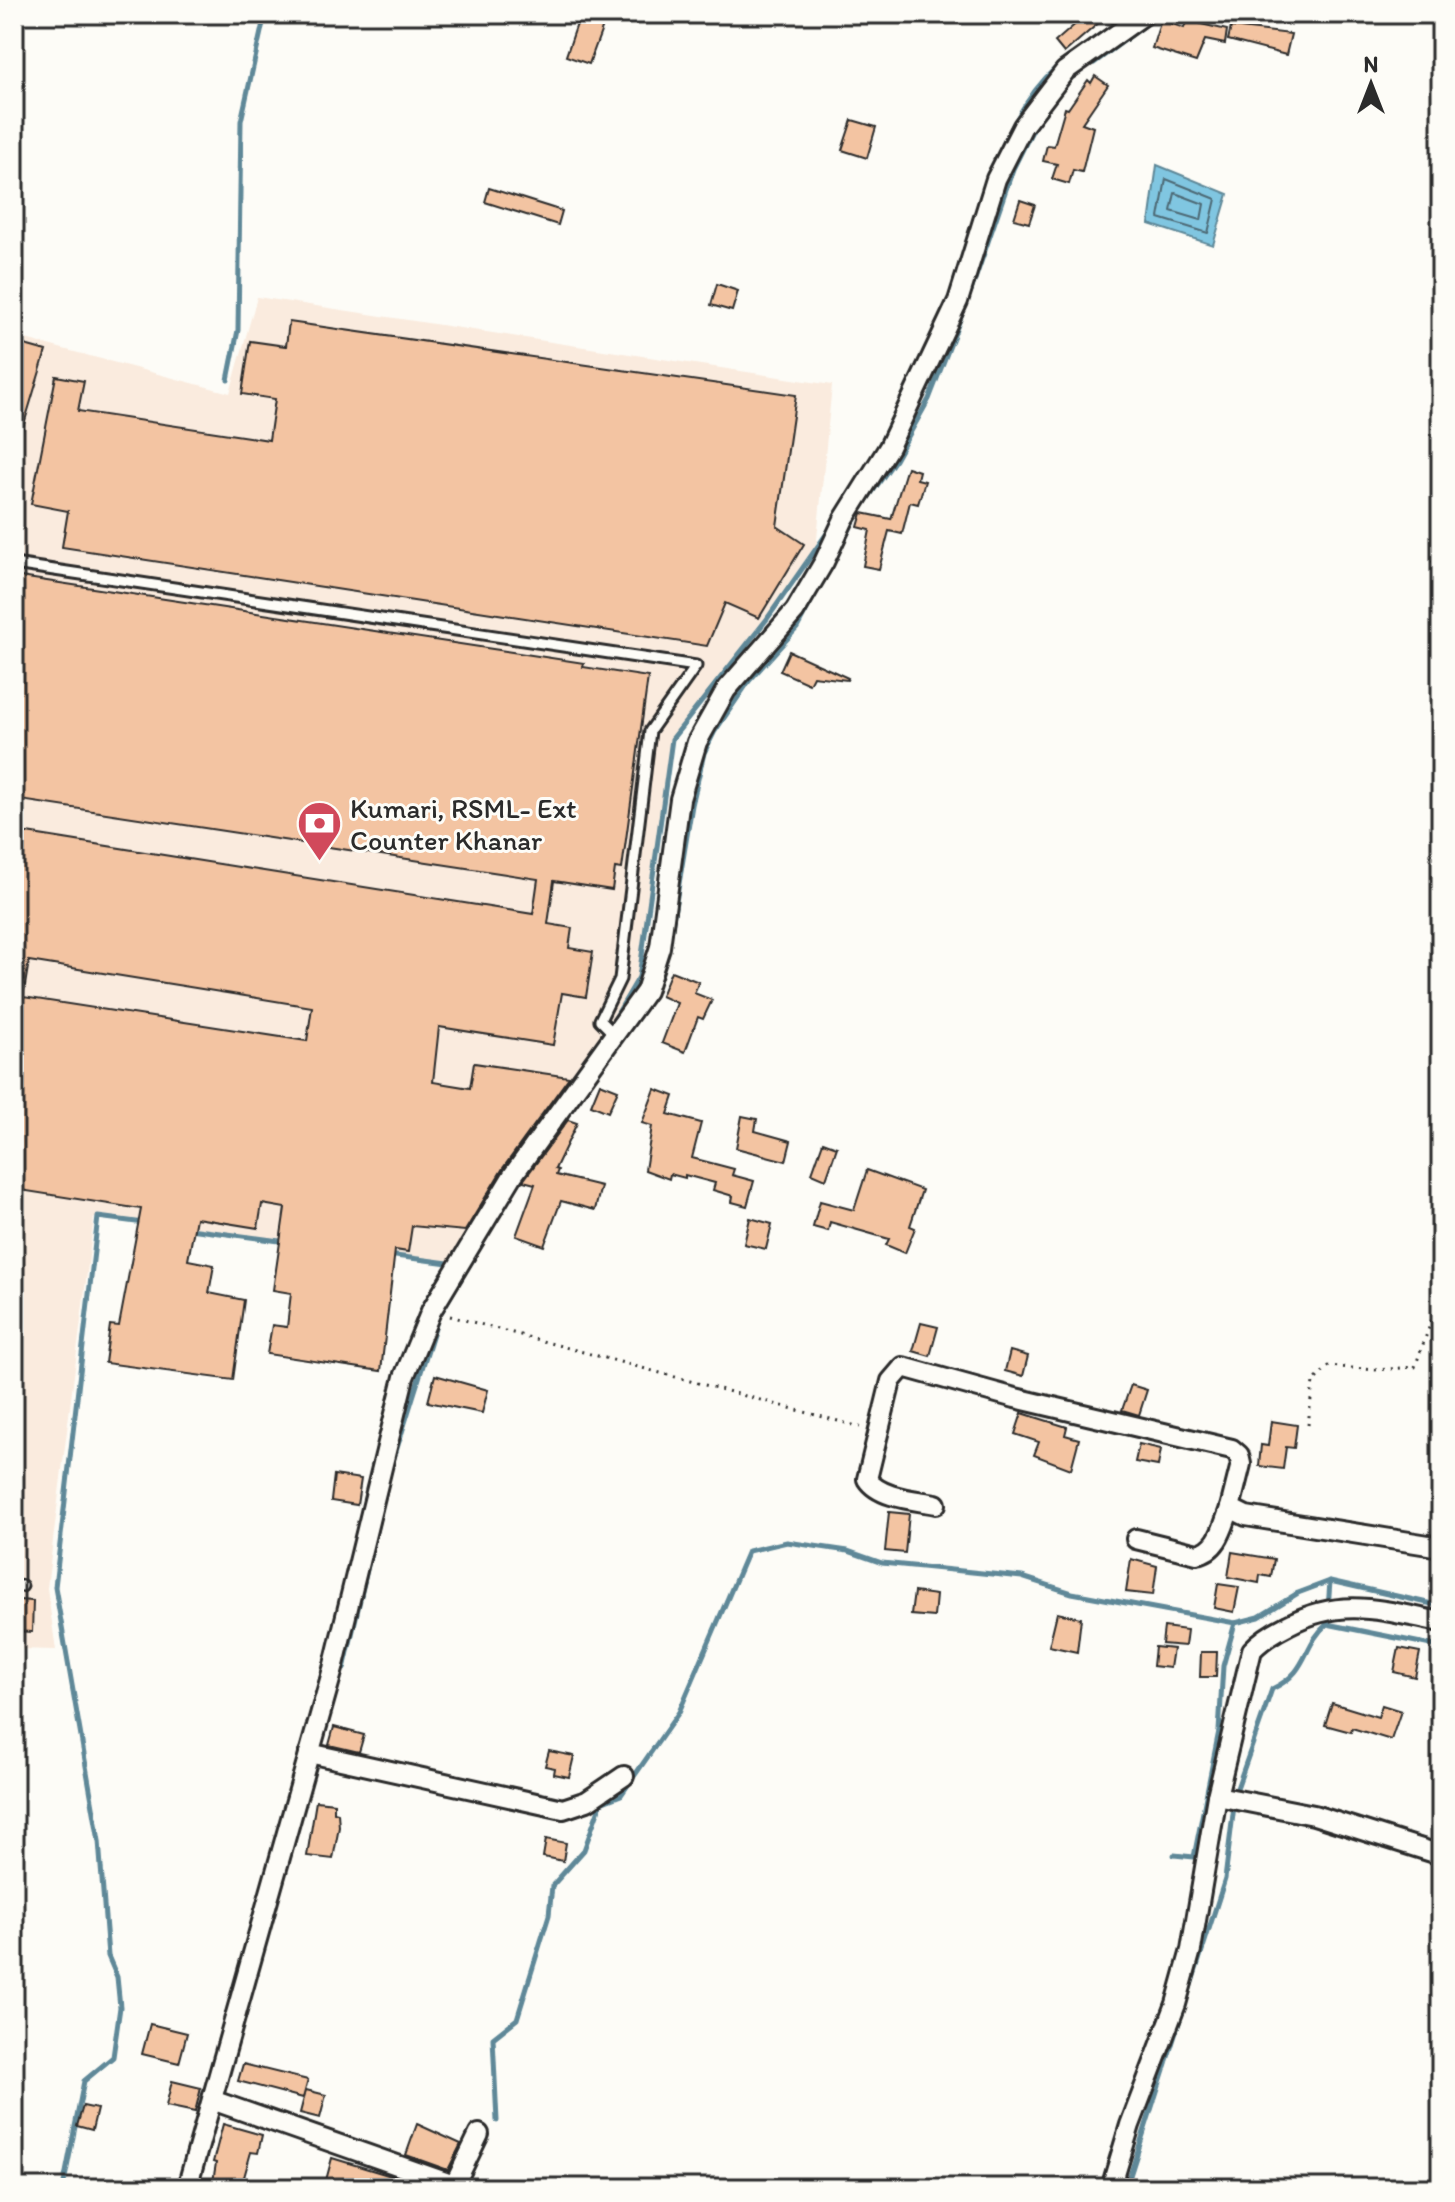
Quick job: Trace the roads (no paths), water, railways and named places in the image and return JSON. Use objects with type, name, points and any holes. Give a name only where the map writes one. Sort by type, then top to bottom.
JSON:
[{"type":"street","points":[[187,2188],[309,1753],[404,1377],[431,1311],[606,1026],[646,991],[660,947],[680,799],[697,742],[726,690],[795,611],[824,562],[844,519],[889,447],[958,301],[996,179],[1023,126],[1065,71],[1145,14]]},
{"type":"street","points":[[936,1504],[872,1487],[867,1469],[891,1381],[896,1371],[911,1367],[1015,1398],[1232,1449],[1239,1455],[1241,1464],[1230,1508],[1215,1544],[1207,1552],[1197,1554],[1136,1539]]},
{"type":"street","points":[[1230,1508],[1246,1516],[1441,1547]]},
{"type":"street","points":[[1111,2188],[1183,1979],[1217,1796],[1252,1650],[1261,1640],[1314,1611],[1343,1606],[1441,1622]]},
{"type":"street","points":[[309,1753],[563,1809],[587,1801],[624,1776]]},
{"type":"street","points":[[1217,1796],[1314,1815],[1441,1855]]},
{"type":"street","points":[[212,2100],[454,2186],[479,2134]]},
{"type":"lane","points":[[14,564],[696,666],[650,731],[620,979],[606,1026]]},
{"type":"water","points":[[1157,165],[1228,194],[1213,245],[1149,224]]},
{"type":"waterway","points":[[228,380],[238,330],[241,121],[265,14]]},
{"type":"waterway","points":[[1094,63],[1160,14]]},
{"type":"waterway","points":[[994,164],[1035,91],[1070,56]]},
{"type":"waterway","points":[[971,291],[1013,169],[1037,121]]},
{"type":"waterway","points":[[669,944],[692,805],[704,753],[749,681],[797,628],[861,508],[895,460],[929,399],[966,304]]},
{"type":"waterway","points":[[876,452],[893,418]]},
{"type":"waterway","points":[[609,1028],[639,977],[672,739],[767,619],[832,526]]},
{"type":"waterway","points":[[442,1311],[499,1215]]},
{"type":"waterway","points":[[63,2188],[84,2081],[113,2057],[120,2007],[117,1977],[108,1956],[99,1841],[55,1587],[98,1217],[144,1223]]},
{"type":"waterway","points":[[190,1229],[287,1242]]},
{"type":"waterway","points":[[444,1273],[455,1254]]},
{"type":"waterway","points":[[388,1255],[448,1263]]},
{"type":"waterway","points":[[392,1464],[436,1324]]},
{"type":"waterway","points":[[344,1669],[382,1505]]},
{"type":"waterway","points":[[497,2121],[493,2038],[517,2019],[549,1915],[552,1886],[584,1850],[601,1803],[621,1795],[679,1712],[748,1551],[787,1542],[848,1551],[882,1563],[1022,1577],[1072,1593],[1235,1623],[1259,1617],[1298,1593],[1330,1581],[1441,1606]]},
{"type":"waterway","points":[[1236,1791],[1272,1689],[1299,1667],[1313,1641],[1327,1624],[1330,1581]]},
{"type":"waterway","points":[[1174,1855],[1194,1857],[1219,1731],[1223,1666],[1235,1623]]},
{"type":"waterway","points":[[1327,1624],[1441,1647]]},
{"type":"waterway","points":[[1126,2188],[1225,1879],[1234,1806]]},
{"type":"place","name":"Kumari, RSML- Ext Counter Khanar","points":[[319,863]]}]
